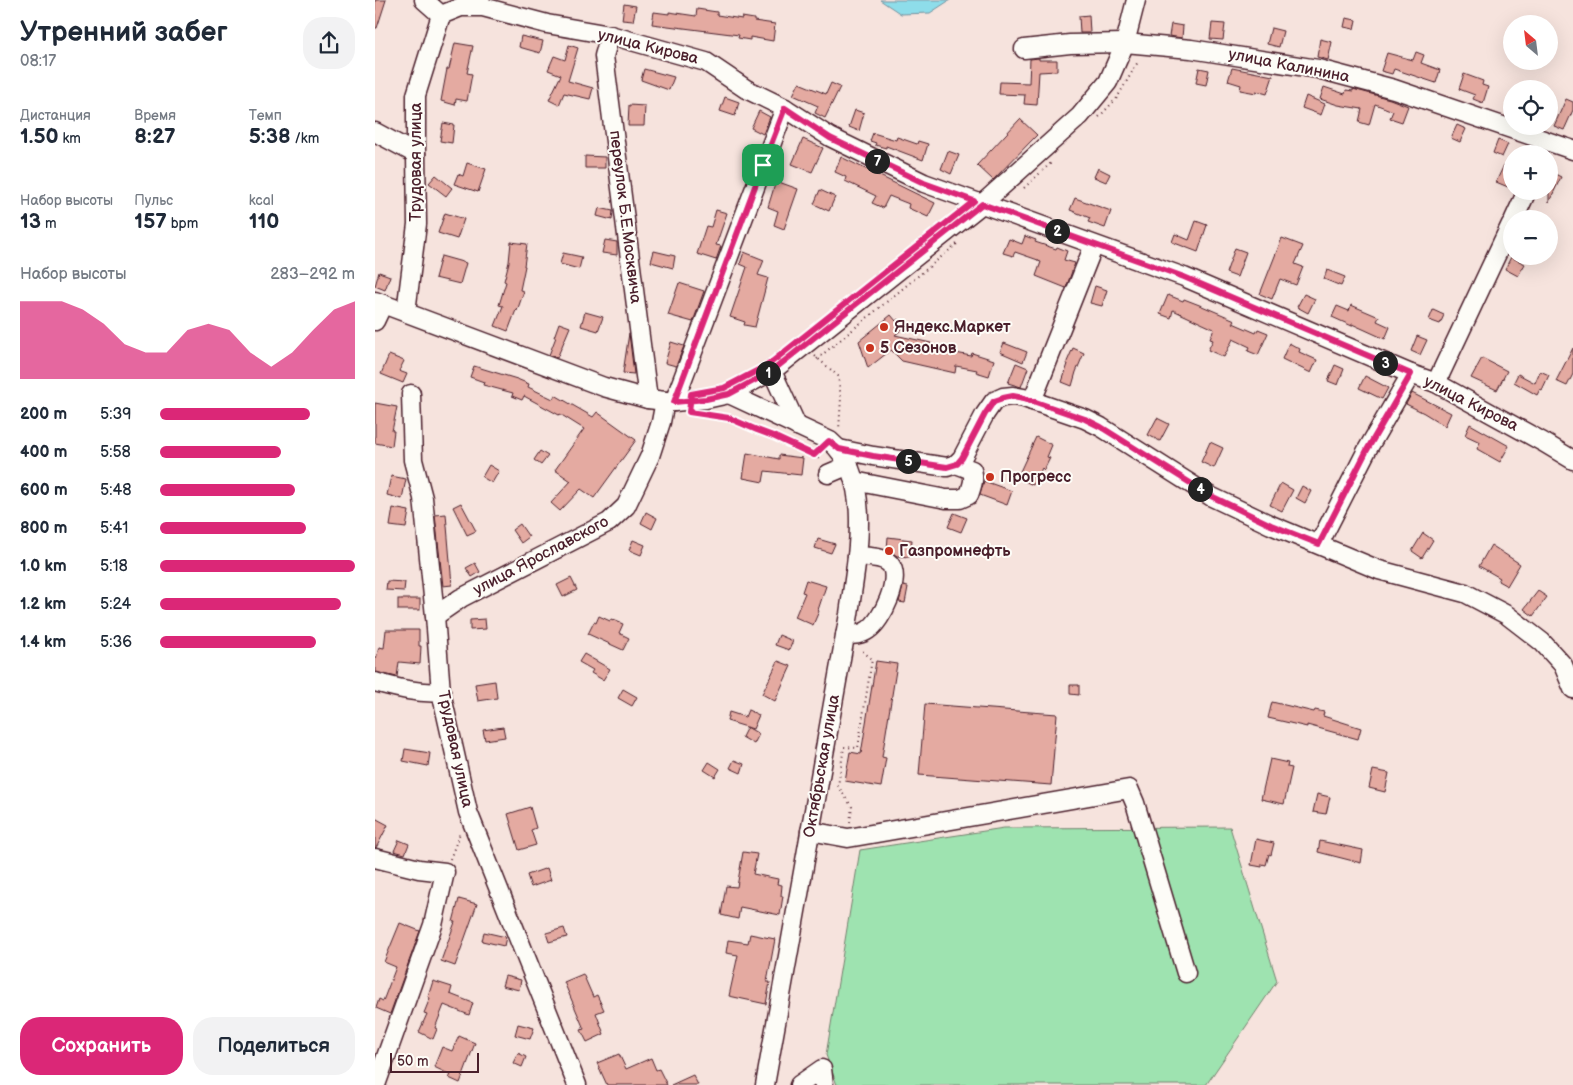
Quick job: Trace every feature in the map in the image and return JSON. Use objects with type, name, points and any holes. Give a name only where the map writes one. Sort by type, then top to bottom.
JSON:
[{"type":"street","points":[[424,0],[441,16]]},
{"type":"street","points":[[375,322],[379,302],[604,387],[669,401],[706,399],[729,394],[772,371],[982,204],[1080,116],[1108,82],[1125,43],[1136,0]]},
{"type":"street","name":"улица Кирова","points":[[441,16],[461,7],[483,7],[547,24],[610,35],[707,62],[746,89],[785,108],[830,138],[924,183],[1184,277],[1411,374],[1437,383],[1573,460]]},
{"type":"street","name":"Трудовая улица","points":[[407,312],[417,224],[416,95],[441,16]]},
{"type":"street","name":"переулок Б.Е.Москвича","points":[[610,35],[604,56],[669,401]]},
{"type":"street","name":"улица Калинина","points":[[1024,49],[1070,44],[1125,43],[1191,49],[1318,69],[1394,89],[1539,145]]},
{"type":"street","name":"улица Ярославского","points":[[435,616],[461,598],[609,522],[626,506],[650,456],[669,401],[785,108]]},
{"type":"street","points":[[375,132],[415,154]]},
{"type":"street","name":"улица Калинина","points":[[1558,149],[1573,150]]},
{"type":"street","points":[[1437,383],[1503,241]]},
{"type":"street","points":[[1032,402],[1094,245]]},
{"type":"street","points":[[772,371],[797,426]]},
{"type":"street","points":[[1319,544],[1367,450],[1411,374]]},
{"type":"street","name":"Трудовая улица","points":[[411,394],[413,460],[423,498],[441,692],[468,812],[577,1085]]},
{"type":"street","points":[[729,394],[834,445],[873,456],[947,467],[957,464],[962,458],[981,421],[994,401],[1013,396],[1024,398],[1085,419],[1101,427],[1211,496],[1271,525],[1379,570],[1465,592],[1507,615],[1542,642],[1563,665],[1573,689]]},
{"type":"street","name":"Октябрьская улица","points":[[765,1085],[845,635],[857,556],[859,514],[851,473],[834,445]]},
{"type":"street","points":[[828,474],[851,473],[946,499],[960,500],[969,495],[974,475],[972,470],[957,464]]},
{"type":"street","points":[[845,635],[857,635],[867,631],[875,624],[885,609],[891,594],[894,570],[889,563],[881,558],[857,556]]},
{"type":"street","points":[[375,682],[397,689],[426,693],[441,692]]},
{"type":"street","points":[[810,831],[848,838],[1129,789],[1135,803],[1186,973]]},
{"type":"street","points":[[375,858],[419,869],[445,872],[433,925],[375,1085]]},
{"type":"street","points":[[799,1085],[823,1069],[824,1085]]},
{"type":"path","points":[[669,401],[689,412],[729,418],[814,455],[834,445]]},
{"type":"path","points":[[445,872],[468,812]]},
{"type":"green space","points":[[1230,827],[1277,981],[1206,1085],[837,1085],[826,1055],[860,850],[1004,828]]},
{"type":"water","points":[[880,0],[950,0],[930,13],[901,14]]},
{"type":"building","points":[[375,0],[386,0],[377,28],[375,28]]},
{"type":"building","points":[[624,4],[636,6],[633,21],[622,20]]},
{"type":"building","points":[[697,9],[717,12],[717,15],[742,19],[742,17],[775,24],[773,41],[750,37],[750,40],[738,38],[739,35],[652,24],[654,12],[696,16]]},
{"type":"building","points":[[1089,15],[1090,33],[1080,33],[1079,16]]},
{"type":"building","points":[[1346,18],[1356,20],[1354,29],[1344,27]]},
{"type":"building","points":[[1212,23],[1225,24],[1223,40],[1210,39]]},
{"type":"building","points":[[1171,24],[1183,26],[1182,38],[1169,36]]},
{"type":"building","points":[[1271,28],[1283,31],[1279,47],[1267,44]]},
{"type":"building","points":[[521,36],[543,41],[540,53],[519,47]]},
{"type":"building","points":[[1320,39],[1332,42],[1328,60],[1317,57]]},
{"type":"building","points":[[455,43],[473,46],[467,73],[472,74],[467,101],[456,99],[455,105],[441,101],[447,69],[449,69]]},
{"type":"building","points":[[569,45],[578,48],[568,81],[593,88],[590,99],[564,93],[559,105],[549,100],[561,75],[548,70],[554,56],[565,60]]},
{"type":"building","points":[[1416,52],[1424,55],[1421,63],[1440,70],[1436,83],[1394,69],[1392,74],[1381,71],[1387,53],[1413,60]]},
{"type":"building","points":[[1039,58],[1039,60],[1057,60],[1057,71],[1039,72],[1037,105],[1024,104],[1025,95],[999,94],[1000,82],[1029,83],[1030,59]]},
{"type":"building","points":[[1199,68],[1209,70],[1206,85],[1196,83]]},
{"type":"building","points":[[1232,68],[1273,76],[1267,94],[1240,90],[1241,85],[1228,81]]},
{"type":"building","points":[[644,69],[674,77],[669,90],[641,80]]},
{"type":"building","points":[[1464,74],[1483,81],[1482,85],[1488,87],[1483,103],[1473,99],[1475,95],[1459,89]]},
{"type":"building","points":[[799,83],[826,94],[831,83],[840,87],[825,118],[815,113],[818,106],[793,95]]},
{"type":"building","points":[[1324,87],[1345,94],[1346,90],[1353,91],[1353,89],[1408,106],[1402,122],[1390,118],[1393,111],[1375,104],[1369,125],[1359,122],[1362,109],[1338,105],[1320,99]]},
{"type":"building","points":[[1306,96],[1325,104],[1321,115],[1302,108]]},
{"type":"building","points":[[725,97],[739,102],[735,116],[720,111]]},
{"type":"building","points":[[1566,99],[1573,102],[1573,110],[1564,130],[1558,128],[1558,117]]},
{"type":"building","points":[[629,105],[645,106],[644,126],[628,126]]},
{"type":"building","points":[[855,110],[864,113],[859,131],[849,127]]},
{"type":"building","points":[[759,111],[770,117],[763,134],[751,128]]},
{"type":"building","points":[[1020,119],[1037,135],[993,180],[977,165]]},
{"type":"building","points":[[443,123],[454,125],[452,143],[440,141]]},
{"type":"building","points":[[1457,125],[1466,129],[1460,142],[1451,138]]},
{"type":"building","points":[[873,133],[896,140],[897,137],[917,144],[918,141],[928,144],[923,160],[886,146],[886,148],[875,145],[876,143],[870,141]]},
{"type":"building","points":[[803,139],[823,148],[812,172],[792,164]]},
{"type":"building","points":[[1498,140],[1508,144],[1503,145],[1502,157],[1493,153]]},
{"type":"building","points":[[948,151],[959,155],[951,174],[941,169]]},
{"type":"building","points":[[585,156],[605,157],[605,168],[585,168]]},
{"type":"building","points":[[841,157],[935,203],[928,217],[908,208],[909,204],[889,196],[883,208],[872,203],[876,196],[845,181],[846,177],[835,172]]},
{"type":"building","points":[[467,163],[486,169],[478,192],[454,184],[458,174],[463,176]]},
{"type":"building","points":[[1503,167],[1503,185],[1496,182]]},
{"type":"building","points":[[1098,168],[1110,174],[1106,182],[1094,177]]},
{"type":"building","points":[[436,175],[452,188],[446,196],[429,183]]},
{"type":"building","points":[[776,181],[798,189],[784,229],[774,225],[778,211],[768,207]]},
{"type":"building","points":[[820,190],[835,197],[829,211],[814,204]]},
{"type":"building","points":[[1075,198],[1111,211],[1105,228],[1088,222],[1090,218],[1070,210]]},
{"type":"building","points":[[599,208],[613,211],[612,220],[597,216]]},
{"type":"building","points":[[716,210],[727,213],[716,245],[721,246],[716,260],[697,254],[706,226],[711,227]]},
{"type":"building","points":[[445,213],[464,219],[457,239],[438,233]]},
{"type":"building","points":[[1196,221],[1207,225],[1198,252],[1172,242],[1175,234],[1189,240]]},
{"type":"building","points":[[1025,236],[1036,240],[1035,242],[1067,251],[1064,260],[1075,263],[1066,288],[1036,276],[1041,262],[1038,260],[1015,252],[1013,256],[1003,253],[1009,239],[1022,244]]},
{"type":"building","points":[[1282,238],[1303,246],[1295,264],[1303,267],[1296,285],[1280,279],[1272,299],[1260,294]]},
{"type":"building","points":[[605,240],[617,242],[617,255],[602,253]]},
{"type":"building","points":[[511,242],[527,244],[520,290],[524,291],[508,331],[495,326],[503,306],[499,305],[506,282],[504,281],[509,262]]},
{"type":"building","points":[[1235,248],[1246,252],[1237,277],[1226,273]]},
{"type":"building","points":[[654,251],[675,256],[673,268],[651,262]]},
{"type":"building","points":[[744,252],[764,260],[758,275],[768,278],[755,327],[744,325],[745,322],[730,317],[747,267],[740,264]]},
{"type":"building","points":[[563,253],[582,257],[579,269],[560,264]]},
{"type":"building","points":[[441,256],[466,263],[460,284],[435,278]]},
{"type":"building","points":[[1507,265],[1524,265],[1518,276],[1505,269]]},
{"type":"building","points":[[1327,270],[1345,277],[1341,286],[1324,279]]},
{"type":"building","points":[[379,272],[390,276],[385,290],[375,286]]},
{"type":"building","points":[[679,283],[704,291],[693,322],[668,315]]},
{"type":"building","points":[[1095,286],[1107,290],[1102,306],[1090,303]]},
{"type":"building","points":[[1304,294],[1315,299],[1308,313],[1297,307]]},
{"type":"building","points":[[1168,295],[1183,301],[1184,299],[1235,320],[1233,323],[1256,333],[1258,329],[1268,333],[1258,355],[1248,351],[1250,347],[1233,339],[1224,357],[1208,350],[1213,340],[1210,339],[1214,329],[1173,310],[1171,318],[1160,314]]},
{"type":"building","points":[[1351,305],[1379,317],[1377,321],[1390,327],[1385,339],[1332,317],[1337,306],[1349,311]]},
{"type":"building","points":[[1433,310],[1444,315],[1440,324],[1429,320]]},
{"type":"building","points":[[585,312],[603,317],[598,331],[581,326]]},
{"type":"building","points":[[891,315],[896,321],[898,319],[905,327],[895,335],[931,343],[930,348],[971,356],[972,353],[994,360],[989,376],[976,372],[977,370],[956,366],[955,373],[902,361],[891,350],[868,368],[859,341]]},
{"type":"building","points":[[559,323],[570,327],[557,358],[549,355]]},
{"type":"building","points":[[629,333],[634,374],[623,373]]},
{"type":"building","points":[[1417,336],[1427,340],[1420,355],[1411,351]]},
{"type":"building","points":[[671,342],[684,346],[676,366],[665,363]]},
{"type":"building","points":[[1004,343],[1027,352],[1023,362],[1000,352]]},
{"type":"building","points":[[1289,343],[1300,349],[1299,352],[1317,360],[1311,373],[1282,359]]},
{"type":"building","points":[[1073,348],[1084,353],[1072,386],[1062,382],[1068,364],[1066,364]]},
{"type":"building","points":[[1573,348],[1573,374],[1567,386],[1556,381]]},
{"type":"building","points":[[389,355],[404,361],[399,371],[407,374],[403,383],[381,374]]},
{"type":"building","points":[[1482,358],[1507,371],[1497,390],[1471,378]]},
{"type":"building","points":[[1016,363],[1028,368],[1021,387],[1008,383]]},
{"type":"building","points":[[1335,365],[1344,369],[1338,385],[1328,381]]},
{"type":"building","points":[[474,366],[529,384],[528,387],[553,399],[555,395],[593,417],[597,412],[636,440],[594,498],[581,489],[560,511],[551,503],[571,481],[555,470],[584,429],[560,414],[524,396],[522,400],[512,396],[513,393],[483,385],[484,382],[470,377]]},
{"type":"building","points":[[1540,371],[1549,375],[1542,390],[1540,389],[1537,395],[1514,382],[1518,374],[1535,383]]},
{"type":"building","points":[[1365,376],[1388,388],[1382,399],[1359,388]]},
{"type":"building","points":[[1412,393],[1451,413],[1445,426],[1406,404]]},
{"type":"building","points":[[375,403],[397,407],[392,431],[394,431],[392,446],[375,443]]},
{"type":"building","points":[[1157,418],[1169,424],[1160,441],[1148,435]]},
{"type":"building","points":[[1470,424],[1509,446],[1500,462],[1477,449],[1480,442],[1465,435]]},
{"type":"building","points":[[1036,437],[1052,445],[1047,457],[1050,458],[1033,485],[1017,478]]},
{"type":"building","points":[[1210,442],[1223,448],[1214,468],[1201,462]]},
{"type":"building","points":[[540,451],[548,456],[541,465],[534,460]]},
{"type":"building","points":[[747,453],[779,459],[779,455],[803,458],[801,475],[765,471],[763,482],[743,478]]},
{"type":"building","points":[[489,465],[499,471],[492,483],[482,477]]},
{"type":"building","points":[[391,476],[406,479],[402,499],[387,495]]},
{"type":"building","points":[[984,481],[1012,491],[1007,505],[980,495]]},
{"type":"building","points":[[1281,483],[1293,490],[1282,511],[1270,505]]},
{"type":"building","points":[[1302,486],[1311,491],[1305,503],[1296,498]]},
{"type":"building","points":[[461,503],[476,531],[467,535],[453,507]]},
{"type":"building","points":[[393,508],[409,511],[406,528],[390,526]]},
{"type":"building","points":[[646,512],[657,518],[652,529],[641,523]]},
{"type":"building","points":[[954,513],[967,518],[961,532],[948,527]]},
{"type":"building","points":[[446,514],[452,585],[443,586],[435,515]]},
{"type":"building","points":[[520,524],[529,537],[521,543],[512,530]]},
{"type":"building","points":[[1423,533],[1433,540],[1422,558],[1412,551]]},
{"type":"building","points":[[888,537],[912,540],[910,557],[897,556],[887,550]]},
{"type":"building","points":[[818,539],[835,544],[831,553],[815,548]]},
{"type":"building","points":[[633,540],[645,545],[641,555],[629,550]]},
{"type":"building","points":[[1491,545],[1520,564],[1507,586],[1498,581],[1500,578],[1479,566]]},
{"type":"building","points":[[475,563],[480,572],[472,577],[466,568]]},
{"type":"building","points":[[571,578],[577,590],[563,597],[557,585]]},
{"type":"building","points":[[806,580],[826,586],[813,625],[795,617],[805,593],[802,592]]},
{"type":"building","points":[[387,581],[405,582],[404,591],[386,590]]},
{"type":"building","points":[[903,586],[908,587],[905,603],[899,602]]},
{"type":"building","points":[[1538,591],[1547,597],[1533,616],[1524,609]]},
{"type":"building","points":[[398,599],[420,599],[420,610],[398,610]]},
{"type":"building","points":[[599,616],[623,624],[619,633],[629,638],[623,650],[588,634]]},
{"type":"building","points":[[485,619],[486,629],[470,630],[470,620]]},
{"type":"building","points":[[386,630],[419,630],[419,646],[421,646],[420,664],[399,662],[397,677],[375,672],[375,659],[379,647],[384,648]]},
{"type":"building","points":[[779,635],[793,641],[789,650],[775,645]]},
{"type":"building","points":[[584,654],[610,669],[603,680],[591,673],[593,670],[579,662]]},
{"type":"building","points":[[778,661],[791,666],[775,701],[762,694]]},
{"type":"building","points":[[876,661],[897,664],[882,757],[886,758],[881,787],[845,781],[850,752],[861,754]]},
{"type":"building","points":[[495,681],[497,698],[478,701],[475,684]]},
{"type":"building","points":[[1070,685],[1079,685],[1079,695],[1070,694]]},
{"type":"building","points":[[623,689],[637,697],[632,706],[618,698]]},
{"type":"building","points":[[1272,702],[1314,712],[1315,710],[1324,712],[1323,716],[1361,728],[1358,739],[1307,725],[1307,727],[1268,718]]},
{"type":"building","points":[[925,704],[1057,714],[1051,785],[919,775]]},
{"type":"building","points":[[748,710],[759,715],[753,729],[727,721],[729,712],[745,717]]},
{"type":"building","points":[[503,727],[505,737],[485,740],[483,730]]},
{"type":"building","points":[[747,727],[759,734],[754,744],[742,737]]},
{"type":"building","points":[[405,749],[430,753],[428,766],[403,761]]},
{"type":"building","points":[[1270,759],[1288,763],[1287,767],[1292,768],[1284,804],[1261,799]]},
{"type":"building","points":[[734,760],[744,764],[741,773],[730,768]]},
{"type":"building","points":[[709,762],[720,769],[715,777],[704,770]]},
{"type":"building","points":[[1373,770],[1389,773],[1385,792],[1369,788]]},
{"type":"building","points":[[1317,794],[1330,797],[1326,814],[1313,812]]},
{"type":"building","points":[[530,807],[536,828],[531,830],[536,845],[519,850],[508,814]]},
{"type":"building","points":[[375,818],[388,825],[376,848],[375,848]]},
{"type":"building","points":[[1256,839],[1274,843],[1266,865],[1262,864],[1262,867],[1251,865]]},
{"type":"building","points":[[399,840],[409,844],[405,854],[394,851]]},
{"type":"building","points":[[1320,841],[1363,850],[1361,863],[1318,852]]},
{"type":"building","points":[[743,852],[757,854],[753,874],[778,879],[777,884],[782,885],[781,896],[783,896],[780,915],[740,907],[738,919],[721,915],[726,886],[737,887]]},
{"type":"building","points":[[547,868],[551,880],[531,887],[527,875]]},
{"type":"building","points":[[459,899],[477,904],[455,966],[441,961],[455,922],[453,922]]},
{"type":"building","points":[[400,923],[420,931],[390,1014],[376,1008],[379,999],[383,1001],[396,967],[384,962]]},
{"type":"building","points":[[564,928],[567,937],[549,942],[546,933]]},
{"type":"building","points":[[484,932],[506,937],[504,946],[482,941]]},
{"type":"building","points":[[750,934],[775,939],[767,982],[770,982],[766,1004],[729,996],[738,955],[726,953],[728,940],[748,943]]},
{"type":"building","points":[[583,974],[593,997],[597,995],[604,1010],[596,1013],[604,1034],[587,1042],[581,1030],[584,1029],[564,982]]},
{"type":"building","points":[[505,976],[521,980],[519,990],[502,986]]},
{"type":"building","points":[[433,981],[452,987],[450,994],[473,1003],[469,1015],[444,1005],[433,1039],[419,1032],[427,1014],[424,1013],[430,998],[428,997]]},
{"type":"building","points":[[518,1024],[534,1028],[530,1039],[515,1035]]},
{"type":"building","points":[[459,1036],[475,1043],[460,1083],[449,1078],[451,1075],[434,1067],[442,1047],[452,1051]]},
{"type":"building","points":[[518,1053],[526,1057],[522,1067],[513,1063]]},
{"type":"building","points":[[619,1054],[626,1069],[651,1058],[656,1070],[659,1069],[667,1085],[607,1085],[597,1063]]},
{"type":"building","points":[[693,1075],[698,1085],[671,1085]]},
{"type":"place","name":"Яндекс.Маркет","points":[[884,327]]},
{"type":"place","name":"5 Сезонов","points":[[870,348]]},
{"type":"place","name":"Прогресс","points":[[990,477]]},
{"type":"place","name":"Газпромнефть","points":[[889,551]]},
{"type":"route","points":[[763,165],[674,402],[690,401],[706,399],[729,394],[772,371],[982,204],[1184,277],[1411,374],[1367,450],[1319,544],[1271,525],[1211,496],[1101,427],[1085,419],[1013,396],[994,401],[962,458],[957,464],[947,467],[839,449],[829,441],[814,455],[729,418],[689,412],[690,401],[691,394],[724,388],[768,365],[974,201],[924,183],[830,138],[785,108],[763,165]]}]
